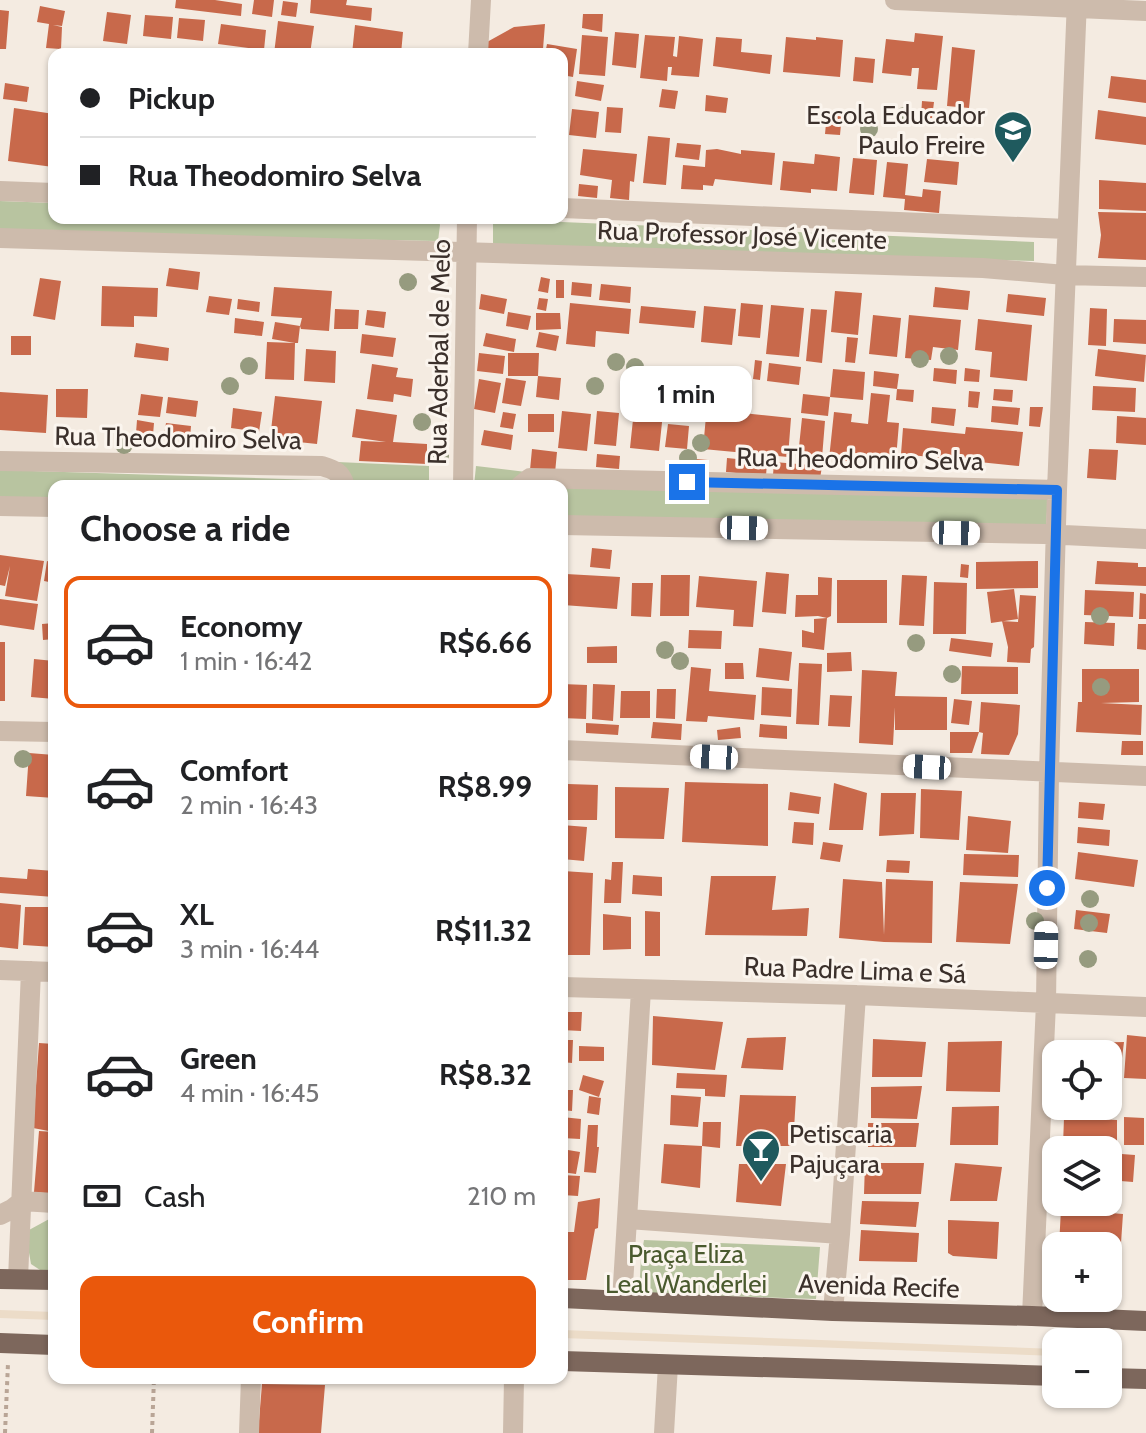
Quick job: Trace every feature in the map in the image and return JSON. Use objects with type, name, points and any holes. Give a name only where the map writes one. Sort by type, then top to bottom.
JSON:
[{"type":"main road","points":[[9,1279],[48,1280]]},
{"type":"main road","name":"Avenida Recife","points":[[568,1298],[1146,1321]]},
{"type":"main road","points":[[4,1343],[48,1345]]},
{"type":"main road","points":[[568,1361],[1042,1376]]},
{"type":"main road","points":[[1122,1378],[1146,1379]]},
{"type":"street","points":[[478,48],[481,0]]},
{"type":"street","points":[[895,0],[1077,4],[1146,11]]},
{"type":"street","points":[[1032,1316],[1046,1003],[1057,490],[1077,4]]},
{"type":"street","points":[[0,191],[48,193]]},
{"type":"street","name":"Rua Professor José Vicente","points":[[568,208],[1067,229]]},
{"type":"street","name":"Rua Aderbal de Melo","points":[[463,480],[467,224]]},
{"type":"street","name":"Rua Professor José Vicente","points":[[0,238],[968,268],[1146,277]]},
{"type":"street","name":"Rua Theodomiro Selva","points":[[0,461],[322,466],[336,471],[343,480]]},
{"type":"street","name":"Rua Theodomiro Selva","points":[[528,480],[1057,490]]},
{"type":"street","points":[[0,506],[48,507]]},
{"type":"street","points":[[568,525],[1057,534],[1146,539]]},
{"type":"street","points":[[0,731],[48,732]]},
{"type":"street","points":[[568,750],[1146,776]]},
{"type":"street","points":[[0,970],[48,972]]},
{"type":"street","points":[[9,1279],[22,1201],[31,971]]},
{"type":"street","name":"Rua Padre Lima e Sá","points":[[568,987],[1146,1007]]},
{"type":"street","points":[[622,1301],[641,990]]},
{"type":"street","points":[[833,1311],[856,995]]},
{"type":"street","points":[[0,1215],[22,1201],[48,1203]]},
{"type":"street","points":[[628,1219],[840,1234]]},
{"type":"street","points":[[664,1433],[668,1365]]},
{"type":"street","points":[[249,1433],[251,1384]]},
{"type":"street","points":[[513,1433],[514,1384]]},
{"type":"path","points":[[4,1343],[5,1433]]},
{"type":"path","points":[[152,1433],[154,1384]]},
{"type":"green space","points":[[0,201],[48,203],[48,224],[440,225],[438,241],[0,233]]},
{"type":"green space","points":[[568,222],[1034,242],[1034,261],[493,248],[493,224]]},
{"type":"green space","points":[[337,462],[429,466],[429,480],[352,480]]},
{"type":"green space","points":[[476,466],[526,472],[517,480],[475,480]]},
{"type":"green space","points":[[0,470],[316,480],[48,480],[48,505],[0,504]]},
{"type":"green space","points":[[568,486],[1048,493],[1046,529],[568,523]]},
{"type":"green space","points":[[48,1220],[48,1272],[31,1264],[29,1230]]},
{"type":"green space","name":"Praça Eliza Leal Wanderlei","points":[[644,1240],[820,1247],[816,1299],[639,1293]]},
{"type":"shaded area","points":[[0,1310],[48,1312],[48,1320],[0,1318]]},
{"type":"shaded area","points":[[568,1330],[1042,1348],[1042,1355],[568,1338]]},
{"type":"building","points":[[176,0],[242,4],[241,16],[175,8]]},
{"type":"building","points":[[254,0],[274,0],[272,17],[252,14]]},
{"type":"building","points":[[311,0],[347,0],[346,5],[372,8],[371,21],[310,13]]},
{"type":"building","points":[[283,1],[298,3],[296,17],[281,15]]},
{"type":"building","points":[[40,6],[65,11],[62,26],[53,25],[62,27],[61,48],[46,48],[49,24],[37,22]]},
{"type":"building","points":[[0,10],[9,11],[6,49],[0,49]]},
{"type":"building","points":[[107,12],[131,15],[127,44],[103,41]]},
{"type":"building","points":[[583,14],[603,14],[602,32],[582,28]]},
{"type":"building","points":[[145,15],[173,17],[171,39],[143,36]]},
{"type":"building","points":[[179,18],[205,20],[203,41],[177,38]]},
{"type":"building","points":[[278,21],[314,26],[311,48],[275,48]]},
{"type":"building","points":[[221,24],[266,30],[264,48],[218,44]]},
{"type":"building","points":[[545,24],[543,48],[486,48],[487,42],[514,27]]},
{"type":"building","points":[[355,25],[403,32],[402,48],[353,48]]},
{"type":"building","points":[[615,32],[639,34],[636,68],[612,65]]},
{"type":"building","points":[[915,33],[943,36],[937,90],[917,89],[919,68],[912,68],[911,76],[882,73],[886,39],[914,42]]},
{"type":"building","points":[[582,35],[608,37],[605,76],[579,74]]},
{"type":"building","points":[[645,35],[675,37],[673,56],[677,57],[679,36],[703,39],[699,77],[671,75],[672,67],[668,67],[667,81],[640,78]]},
{"type":"building","points":[[716,37],[742,39],[741,52],[772,55],[770,74],[713,66]]},
{"type":"building","points":[[786,37],[843,40],[840,77],[783,72]]},
{"type":"building","points":[[547,44],[577,49],[573,77],[568,76],[568,48],[546,48]]},
{"type":"building","points":[[952,47],[975,50],[969,108],[947,106]]},
{"type":"building","points":[[855,57],[875,59],[873,83],[853,81]]},
{"type":"building","points":[[1111,76],[1146,80],[1146,103],[1108,98]]},
{"type":"building","points":[[577,81],[604,85],[601,101],[575,96]]},
{"type":"building","points":[[5,83],[29,87],[27,102],[3,99]]},
{"type":"building","points":[[662,89],[678,91],[675,109],[659,107]]},
{"type":"building","points":[[706,95],[728,98],[726,113],[705,111]]},
{"type":"building","points":[[922,101],[934,102],[932,118],[921,117]]},
{"type":"building","points":[[607,107],[623,108],[621,133],[605,132]]},
{"type":"building","points":[[14,108],[48,113],[48,166],[8,161]]},
{"type":"building","points":[[572,109],[599,112],[596,138],[569,135]]},
{"type":"building","points":[[1098,110],[1146,117],[1146,145],[1095,139]]},
{"type":"building","points":[[827,113],[842,114],[840,135],[825,134]]},
{"type":"building","points":[[648,136],[670,138],[666,185],[643,183]]},
{"type":"building","points":[[677,143],[701,145],[699,160],[675,157]]},
{"type":"building","points":[[583,149],[637,154],[629,200],[610,198],[612,180],[580,175]]},
{"type":"building","points":[[706,150],[741,154],[741,150],[775,153],[772,185],[715,179],[713,186],[703,185],[703,190],[681,189],[683,165],[705,167]]},
{"type":"building","points":[[815,154],[840,157],[837,191],[811,189],[811,193],[780,190],[783,161],[814,164]]},
{"type":"building","points":[[853,158],[877,160],[874,195],[849,193]]},
{"type":"building","points":[[927,159],[959,162],[957,185],[924,182]]},
{"type":"building","points":[[887,162],[908,164],[905,195],[922,197],[923,189],[941,191],[939,213],[904,210],[905,199],[883,197]]},
{"type":"building","points":[[1099,180],[1146,183],[1146,211],[1099,209]]},
{"type":"building","points":[[579,184],[598,186],[597,198],[578,196]]},
{"type":"building","points":[[1098,212],[1146,213],[1146,260],[1098,258],[1101,235]]},
{"type":"building","points":[[169,268],[200,272],[198,290],[166,286]]},
{"type":"building","points":[[541,277],[550,279],[548,293],[538,291]]},
{"type":"building","points":[[40,278],[61,281],[55,320],[33,316]]},
{"type":"building","points":[[556,280],[564,280],[564,298],[556,298]]},
{"type":"building","points":[[572,282],[592,284],[591,297],[571,295]]},
{"type":"building","points":[[601,284],[631,287],[630,303],[599,300]]},
{"type":"building","points":[[102,286],[158,288],[157,317],[134,316],[134,327],[101,326]]},
{"type":"building","points":[[274,287],[332,291],[329,331],[301,329],[302,318],[271,316]]},
{"type":"building","points":[[935,287],[970,291],[968,310],[933,307]]},
{"type":"building","points":[[835,291],[862,293],[858,335],[831,332]]},
{"type":"building","points":[[481,294],[507,299],[504,314],[479,309]]},
{"type":"building","points":[[1008,294],[1046,298],[1044,316],[1006,312]]},
{"type":"building","points":[[209,296],[232,299],[229,315],[206,312]]},
{"type":"building","points":[[539,298],[548,299],[546,311],[537,309]]},
{"type":"building","points":[[238,299],[260,302],[259,312],[237,309]]},
{"type":"building","points":[[570,303],[631,309],[629,334],[596,331],[595,347],[566,344]]},
{"type":"building","points":[[741,303],[763,305],[760,338],[738,336]]},
{"type":"building","points":[[771,305],[804,308],[799,357],[766,354]]},
{"type":"building","points":[[641,306],[696,311],[694,328],[639,323]]},
{"type":"building","points":[[704,306],[736,309],[732,345],[701,342]]},
{"type":"building","points":[[1090,308],[1107,309],[1106,346],[1088,345]]},
{"type":"building","points":[[335,309],[359,310],[358,329],[334,329]]},
{"type":"building","points":[[811,309],[827,310],[822,363],[806,361]]},
{"type":"building","points":[[367,310],[386,312],[384,328],[365,325]]},
{"type":"building","points":[[508,312],[531,316],[528,330],[506,326]]},
{"type":"building","points":[[536,313],[560,313],[561,329],[536,330]]},
{"type":"building","points":[[873,315],[901,318],[897,357],[869,354]]},
{"type":"building","points":[[909,315],[961,320],[958,350],[933,347],[931,360],[905,358]]},
{"type":"building","points":[[235,318],[264,322],[262,336],[234,333]]},
{"type":"building","points":[[978,319],[1032,325],[1027,381],[990,377],[992,352],[975,350]]},
{"type":"building","points":[[1114,319],[1146,320],[1146,344],[1113,342]]},
{"type":"building","points":[[275,322],[300,326],[298,343],[272,339]]},
{"type":"building","points":[[539,332],[559,336],[556,351],[536,347]]},
{"type":"building","points":[[486,333],[516,339],[514,352],[483,346]]},
{"type":"building","points":[[362,334],[396,338],[393,357],[360,353]]},
{"type":"building","points":[[11,336],[31,336],[31,355],[11,355]]},
{"type":"building","points":[[847,337],[858,338],[855,363],[845,362]]},
{"type":"building","points":[[267,342],[295,343],[294,380],[265,379]]},
{"type":"building","points":[[136,343],[169,348],[168,361],[134,357]]},
{"type":"building","points":[[306,349],[336,351],[335,383],[304,381]]},
{"type":"building","points":[[1098,349],[1146,355],[1144,382],[1095,376]]},
{"type":"building","points":[[479,353],[505,356],[503,374],[477,371]]},
{"type":"building","points":[[508,353],[539,353],[538,376],[508,376]]},
{"type":"building","points":[[755,360],[762,361],[760,380],[753,379]]},
{"type":"building","points":[[769,363],[801,367],[799,385],[767,381]]},
{"type":"building","points":[[372,364],[398,368],[396,377],[413,379],[411,397],[394,394],[393,402],[367,399]]},
{"type":"building","points":[[934,368],[957,370],[956,384],[933,381]]},
{"type":"building","points":[[965,368],[980,370],[979,382],[964,381]]},
{"type":"building","points":[[833,369],[865,372],[863,400],[830,397]]},
{"type":"building","points":[[874,371],[899,374],[897,389],[873,386]]},
{"type":"building","points":[[645,373],[659,375],[658,389],[644,388]]},
{"type":"building","points":[[668,375],[729,381],[728,394],[700,392],[699,407],[665,404]]},
{"type":"building","points":[[538,376],[561,378],[559,400],[536,397]]},
{"type":"building","points":[[506,378],[526,381],[521,406],[502,403]]},
{"type":"building","points":[[479,379],[501,383],[495,413],[474,409]]},
{"type":"building","points":[[1093,386],[1136,388],[1135,412],[1092,410]]},
{"type":"building","points":[[56,389],[88,389],[87,418],[56,417]]},
{"type":"building","points":[[897,389],[914,390],[913,402],[896,400]]},
{"type":"building","points":[[994,389],[1013,390],[1012,402],[993,400]]},
{"type":"building","points":[[969,391],[980,392],[978,408],[968,407]]},
{"type":"building","points":[[0,392],[48,395],[46,433],[0,430]]},
{"type":"building","points":[[871,393],[890,395],[887,422],[899,423],[896,459],[848,452],[847,461],[829,459],[834,412],[852,414],[851,422],[868,424]]},
{"type":"building","points":[[141,394],[163,397],[160,417],[138,415]]},
{"type":"building","points":[[803,394],[830,397],[828,416],[801,413]]},
{"type":"building","points":[[275,396],[322,401],[317,444],[270,439]]},
{"type":"building","points":[[168,397],[198,401],[196,417],[166,413]]},
{"type":"building","points":[[992,406],[1020,408],[1018,425],[991,422]]},
{"type":"building","points":[[932,407],[956,409],[954,426],[931,423]]},
{"type":"building","points":[[1030,407],[1043,407],[1040,427],[1029,426]]},
{"type":"building","points":[[233,408],[262,412],[259,432],[231,428]]},
{"type":"building","points":[[356,409],[397,415],[393,442],[427,444],[427,464],[359,461],[361,441],[386,442],[352,437]]},
{"type":"building","points":[[634,410],[663,413],[659,451],[630,448]]},
{"type":"building","points":[[562,411],[591,414],[587,451],[558,448]]},
{"type":"building","points":[[597,411],[619,413],[616,446],[594,444]]},
{"type":"building","points":[[503,412],[516,414],[513,429],[500,427]]},
{"type":"building","points":[[733,412],[791,418],[788,457],[703,449],[706,416],[732,419]]},
{"type":"building","points":[[528,414],[554,414],[554,432],[528,432]]},
{"type":"building","points":[[1117,416],[1146,418],[1146,445],[1116,443]]},
{"type":"building","points":[[802,418],[825,421],[822,458],[798,456]]},
{"type":"building","points":[[137,420],[154,423],[153,435],[136,433]]},
{"type":"building","points":[[166,423],[191,426],[190,438],[164,435]]},
{"type":"building","points":[[668,424],[689,426],[687,449],[665,447]]},
{"type":"building","points":[[966,427],[1023,432],[1019,466],[901,454],[903,428],[965,434]]},
{"type":"building","points":[[484,430],[513,435],[511,450],[481,445]]},
{"type":"building","points":[[532,449],[557,452],[555,473],[530,470]]},
{"type":"building","points":[[1089,449],[1118,450],[1116,480],[1087,478]]},
{"type":"building","points":[[597,454],[620,456],[619,469],[596,467]]},
{"type":"building","points":[[727,458],[767,462],[766,476],[726,472]]},
{"type":"building","points":[[695,459],[708,460],[707,475],[693,474]]},
{"type":"building","points":[[774,462],[822,466],[820,479],[773,475]]},
{"type":"building","points":[[592,548],[612,550],[610,569],[590,567]]},
{"type":"building","points":[[0,555],[44,561],[37,601],[5,596],[10,566],[5,586],[0,585]]},
{"type":"building","points":[[47,561],[48,582],[44,581]]},
{"type":"building","points":[[1038,561],[1038,588],[976,589],[976,562]]},
{"type":"building","points":[[1097,561],[1138,563],[1138,567],[1146,567],[1146,586],[1095,584]]},
{"type":"building","points":[[961,564],[969,565],[968,578],[960,577]]},
{"type":"building","points":[[766,572],[789,574],[786,614],[762,612]]},
{"type":"building","points":[[568,574],[620,577],[617,609],[568,605]]},
{"type":"building","points":[[661,575],[690,575],[689,616],[660,616]]},
{"type":"building","points":[[902,575],[927,576],[924,626],[899,625]]},
{"type":"building","points":[[699,576],[757,581],[753,627],[733,626],[734,610],[696,607]]},
{"type":"building","points":[[818,577],[832,578],[831,616],[795,617],[796,595],[818,595]]},
{"type":"building","points":[[837,580],[887,580],[887,623],[837,623]]},
{"type":"building","points":[[934,582],[967,583],[966,634],[933,634]]},
{"type":"building","points":[[632,583],[653,583],[651,617],[631,616]]},
{"type":"building","points":[[1014,589],[1018,619],[991,623],[987,592]]},
{"type":"building","points":[[1085,590],[1134,592],[1133,617],[1084,615]]},
{"type":"building","points":[[1140,593],[1146,594],[1146,619],[1139,619]]},
{"type":"building","points":[[1020,595],[1036,596],[1034,647],[1031,649],[1030,663],[1007,662],[1008,647],[1002,621],[1018,622]]},
{"type":"building","points":[[0,599],[38,604],[34,630],[0,625]]},
{"type":"building","points":[[827,618],[824,650],[802,647],[802,630],[814,633],[814,619]]},
{"type":"building","points":[[1085,622],[1115,623],[1114,646],[1084,644]]},
{"type":"building","points":[[42,624],[48,624],[48,640],[43,640]]},
{"type":"building","points":[[1138,624],[1146,624],[1146,650],[1137,649]]},
{"type":"building","points":[[689,630],[722,631],[721,649],[688,648]]},
{"type":"building","points":[[951,638],[993,643],[991,657],[949,651]]},
{"type":"building","points":[[0,642],[5,642],[5,701],[0,701]]},
{"type":"building","points":[[617,646],[617,663],[587,663],[587,647]]},
{"type":"building","points":[[759,648],[792,652],[789,681],[756,677]]},
{"type":"building","points":[[851,652],[852,671],[827,672],[827,653]]},
{"type":"building","points":[[34,659],[48,660],[48,698],[31,697]]},
{"type":"building","points":[[725,663],[743,663],[744,679],[725,679]]},
{"type":"building","points":[[799,663],[822,664],[819,725],[796,724]]},
{"type":"building","points":[[962,666],[1018,667],[1018,694],[961,694]]},
{"type":"building","points":[[691,667],[711,669],[709,691],[756,695],[754,720],[708,716],[707,722],[686,721]]},
{"type":"building","points":[[1082,669],[1139,669],[1139,702],[1101,703],[1142,705],[1141,735],[1076,732],[1078,702],[1082,702]]},
{"type":"building","points":[[862,670],[897,672],[895,696],[947,697],[947,730],[895,730],[895,707],[893,745],[859,743]]},
{"type":"building","points":[[568,684],[587,685],[586,719],[568,718]]},
{"type":"building","points":[[593,684],[615,685],[613,721],[592,719]]},
{"type":"building","points":[[762,687],[792,689],[791,717],[761,715]]},
{"type":"building","points":[[657,689],[676,689],[675,719],[656,718]]},
{"type":"building","points":[[621,691],[650,691],[650,718],[620,718]]},
{"type":"building","points":[[830,695],[852,696],[850,727],[828,726]]},
{"type":"building","points":[[954,699],[972,701],[969,725],[951,723]]},
{"type":"building","points":[[981,702],[1020,705],[1018,734],[1009,755],[981,754],[983,733],[979,732]]},
{"type":"building","points":[[653,722],[682,724],[681,740],[651,738]]},
{"type":"building","points":[[586,723],[619,725],[618,735],[586,733]]},
{"type":"building","points":[[760,724],[787,726],[787,739],[759,737]]},
{"type":"building","points":[[740,727],[741,738],[718,740],[717,730]]},
{"type":"building","points":[[950,732],[979,732],[972,753],[950,753]]},
{"type":"building","points":[[1122,741],[1143,741],[1143,755],[1121,755]]},
{"type":"building","points":[[29,753],[48,755],[48,798],[26,796]]},
{"type":"building","points":[[685,782],[768,784],[768,846],[682,842]]},
{"type":"building","points":[[834,783],[867,793],[863,830],[829,830]]},
{"type":"building","points":[[568,784],[598,785],[597,820],[568,820]]},
{"type":"building","points":[[615,787],[669,788],[664,839],[615,838]]},
{"type":"building","points":[[921,789],[962,791],[959,840],[920,838]]},
{"type":"building","points":[[790,792],[821,797],[819,814],[788,810]]},
{"type":"building","points":[[881,793],[916,793],[914,834],[879,836]]},
{"type":"building","points":[[1079,802],[1105,804],[1103,820],[1078,818]]},
{"type":"building","points":[[968,816],[1011,821],[1008,853],[966,850]]},
{"type":"building","points":[[794,822],[814,823],[813,845],[792,843]]},
{"type":"building","points":[[568,825],[587,827],[584,861],[568,860]]},
{"type":"building","points":[[1078,827],[1110,830],[1109,846],[1077,843]]},
{"type":"building","points":[[823,842],[843,845],[840,862],[820,859]]},
{"type":"building","points":[[1078,852],[1138,860],[1134,887],[1075,879]]},
{"type":"building","points":[[964,854],[1019,855],[1018,877],[963,875]]},
{"type":"building","points":[[887,860],[910,861],[909,873],[886,872]]},
{"type":"building","points":[[612,862],[623,862],[621,903],[604,903],[605,879],[611,880]]},
{"type":"building","points":[[28,869],[48,871],[48,897],[0,893],[0,877],[27,879]]},
{"type":"building","points":[[568,871],[593,873],[590,955],[568,955]]},
{"type":"building","points":[[633,875],[662,877],[662,896],[632,894]]},
{"type":"building","points":[[711,876],[776,876],[772,910],[809,908],[807,936],[705,935]]},
{"type":"building","points":[[843,879],[882,882],[884,935],[886,879],[933,881],[932,943],[839,938]]},
{"type":"building","points":[[960,882],[1018,884],[1010,944],[956,942]]},
{"type":"building","points":[[0,903],[21,905],[18,949],[0,947]]},
{"type":"building","points":[[25,907],[48,907],[48,947],[23,945]]},
{"type":"building","points":[[1076,910],[1110,914],[1107,933],[1074,929]]},
{"type":"building","points":[[645,911],[660,912],[660,956],[645,956]]},
{"type":"building","points":[[603,914],[631,917],[631,949],[603,950]]},
{"type":"building","points":[[568,1012],[582,1012],[581,1031],[568,1030]]},
{"type":"building","points":[[653,1016],[723,1022],[715,1070],[652,1065]]},
{"type":"building","points":[[1127,1035],[1146,1037],[1146,1079],[1124,1078]]},
{"type":"building","points":[[786,1037],[783,1070],[741,1068],[747,1038]]},
{"type":"building","points":[[873,1039],[926,1042],[922,1077],[872,1077]]},
{"type":"building","points":[[568,1040],[573,1040],[572,1063],[568,1063]]},
{"type":"building","points":[[1002,1041],[1000,1092],[946,1091],[948,1042]]},
{"type":"building","points":[[39,1043],[48,1044],[48,1131],[33,1128]]},
{"type":"building","points":[[579,1046],[604,1047],[604,1061],[579,1061]]},
{"type":"building","points":[[677,1073],[727,1075],[725,1097],[705,1096],[705,1089],[676,1088]]},
{"type":"building","points":[[583,1075],[604,1081],[599,1097],[579,1090]]},
{"type":"building","points":[[922,1086],[917,1119],[871,1118],[871,1087]]},
{"type":"building","points":[[568,1090],[573,1090],[572,1111],[568,1111]]},
{"type":"building","points":[[671,1095],[701,1097],[698,1127],[670,1125]]},
{"type":"building","points":[[740,1095],[796,1096],[793,1146],[736,1146]]},
{"type":"building","points":[[589,1096],[601,1098],[599,1115],[587,1113]]},
{"type":"building","points":[[999,1106],[998,1145],[950,1145],[952,1107]]},
{"type":"building","points":[[1124,1117],[1144,1118],[1144,1145],[1124,1145]]},
{"type":"building","points":[[568,1118],[581,1119],[580,1139],[568,1138]]},
{"type":"building","points":[[1064,1120],[1117,1120],[1117,1136],[1063,1136]]},
{"type":"building","points":[[703,1122],[721,1122],[720,1148],[702,1146]]},
{"type":"building","points":[[868,1123],[919,1123],[916,1147],[868,1147]]},
{"type":"building","points":[[588,1125],[598,1125],[596,1173],[584,1172]]},
{"type":"building","points":[[39,1131],[48,1132],[48,1193],[34,1192]]},
{"type":"building","points":[[664,1144],[702,1146],[700,1188],[661,1183]]},
{"type":"building","points":[[568,1150],[580,1152],[576,1174],[568,1173]]},
{"type":"building","points":[[1122,1154],[1135,1155],[1133,1182],[1122,1181]]},
{"type":"building","points":[[865,1163],[924,1163],[921,1194],[864,1194]]},
{"type":"building","points":[[955,1163],[1002,1167],[997,1201],[950,1201]]},
{"type":"building","name":"Petiscaria Pajuçara","points":[[739,1164],[786,1164],[781,1206],[736,1202]]},
{"type":"building","points":[[568,1175],[580,1176],[578,1196],[568,1195]]},
{"type":"building","points":[[600,1198],[598,1228],[595,1229],[586,1280],[568,1280],[568,1232],[574,1232],[578,1202]]},
{"type":"building","points":[[862,1201],[919,1202],[916,1227],[860,1224]]},
{"type":"building","points":[[1123,1214],[1122,1232],[1060,1232],[1061,1216]]},
{"type":"building","points":[[948,1220],[999,1222],[997,1259],[948,1253]]},
{"type":"building","points":[[861,1230],[919,1233],[917,1262],[859,1261]]},
{"type":"building","points":[[1040,1256],[1042,1256],[1042,1278],[1038,1278]]},
{"type":"building","points":[[262,1384],[325,1385],[321,1433],[258,1433]]},
{"type":"place","name":"Escola Educador Paulo Freire","points":[[1013,164]]},
{"type":"place","name":"Petiscaria Pajuçara","points":[[761,1183]]},
{"type":"route","points":[[687,482],[1057,490],[1047,888]]}]
